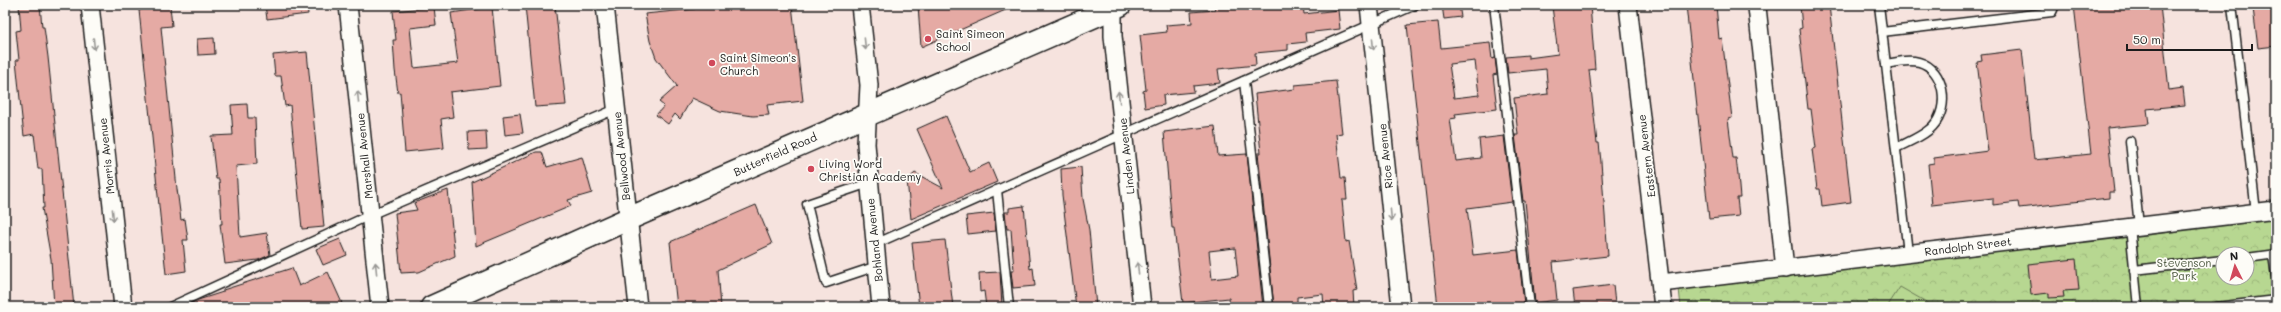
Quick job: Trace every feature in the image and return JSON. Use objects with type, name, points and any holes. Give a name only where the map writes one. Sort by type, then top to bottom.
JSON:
[{"type":"main road","name":"Butterfield Road","points":[[432,307],[628,219],[1115,6]]},
{"type":"street","name":"Morris Avenue","points":[[90,5],[123,307]]},
{"type":"street","name":"Marshall Avenue","points":[[348,5],[380,307]]},
{"type":"street","name":"Bellwood Avenue","points":[[605,5],[638,307]]},
{"type":"street","name":"Bohland Avenue","points":[[860,5],[869,85],[866,144],[881,307]]},
{"type":"street","name":"Rice Avenue","points":[[1369,5],[1401,307]]},
{"type":"street","name":"Eastern Avenue","points":[[1628,5],[1663,307]]},
{"type":"street","name":"Linden Avenue","points":[[1115,6],[1112,36],[1142,307]]},
{"type":"street","points":[[1757,7],[1785,269]]},
{"type":"street","name":"Randolph Street","points":[[1661,283],[2276,210]]},
{"type":"lane","points":[[874,244],[1414,5]]},
{"type":"lane","points":[[1494,5],[1530,307]]},
{"type":"lane","points":[[1879,5],[1908,253]]},
{"type":"lane","points":[[1882,32],[2052,12],[2055,5]]},
{"type":"lane","points":[[2232,5],[2256,212]]},
{"type":"lane","points":[[1886,64],[1908,60],[1920,62],[1932,69],[1940,80],[1943,94],[1944,106],[1933,127],[1896,148]]},
{"type":"lane","points":[[1244,81],[1269,307]]},
{"type":"lane","points":[[170,307],[370,215],[616,109]]},
{"type":"lane","points":[[2130,141],[2135,226],[2134,270],[2138,307]]},
{"type":"lane","points":[[869,183],[806,204],[826,283],[877,266]]},
{"type":"lane","points":[[996,190],[1009,307]]},
{"type":"lane","points":[[2255,257],[2275,255],[2276,276]]},
{"type":"lane","points":[[2134,270],[2215,261]]},
{"type":"lane","points":[[2216,307],[2276,300]]},
{"type":"green space","name":"Stevenson Park","points":[[2276,219],[2276,307],[1681,307],[1679,289]]},
{"type":"green space","points":[[1900,287],[1935,307],[1887,307]]},
{"type":"building","points":[[19,5],[40,5],[42,27],[44,27],[48,57],[74,307],[54,307],[51,259],[42,208],[44,208],[42,169],[38,169],[34,134],[24,136],[16,60],[19,60],[16,31],[21,30]]},
{"type":"building","points":[[265,5],[307,5],[308,14],[267,19]]},
{"type":"building","points":[[525,5],[555,5],[566,105],[535,107]]},
{"type":"building","name":"Saint Simeon's Church","points":[[696,5],[792,5],[803,101],[767,105],[769,115],[753,116],[720,111],[692,98],[680,119],[675,114],[668,124],[656,115],[664,106],[659,102],[677,86],[656,58],[650,41],[645,14],[695,9]]},
{"type":"building","points":[[918,5],[1017,5],[921,47]]},
{"type":"building","points":[[1214,5],[1303,5],[1304,14],[1338,10],[1340,29],[1305,33],[1306,42],[1288,44],[1288,50],[1255,53],[1256,65],[1218,69],[1220,83],[1193,86],[1194,92],[1163,95],[1164,105],[1145,108],[1143,91],[1146,90],[1140,35],[1167,32],[1166,25],[1192,23],[1191,12],[1215,10]]},
{"type":"building","points":[[1442,5],[1459,5],[1461,17],[1444,19]]},
{"type":"building","points":[[1590,5],[1595,69],[1589,70],[1597,143],[1599,143],[1601,162],[1608,256],[1553,262],[1557,300],[1535,303],[1525,201],[1523,201],[1515,135],[1518,135],[1514,98],[1548,94],[1546,69],[1508,73],[1506,57],[1528,55],[1528,58],[1558,54],[1552,6]]},
{"type":"building","points":[[1686,5],[1716,5],[1719,39],[1722,38],[1732,118],[1728,119],[1733,158],[1736,158],[1738,175],[1740,198],[1737,198],[1739,216],[1709,219]]},
{"type":"building","points":[[1800,5],[1829,5],[1851,202],[1822,206],[1820,189],[1817,189],[1812,149],[1816,148],[1811,109],[1808,109],[1799,29],[1802,28]]},
{"type":"building","points":[[2074,5],[2160,5],[2169,90],[2183,88],[2185,105],[2147,109],[2149,124],[2107,128],[2114,192],[2109,192],[2109,198],[2019,208],[2018,202],[1993,205],[1993,198],[1932,205],[1928,164],[1934,163],[1934,158],[1988,151],[1977,62],[1982,61],[1981,55],[2022,50],[2034,160],[2091,154]]},
{"type":"building","points":[[2276,5],[2276,46],[2258,48],[2253,8]]},
{"type":"building","points":[[170,6],[172,26],[161,27],[177,189],[181,220],[185,219],[188,240],[183,240],[186,271],[166,274],[139,10]]},
{"type":"building","points":[[434,7],[436,25],[410,28],[414,68],[458,63],[451,13],[492,7],[500,86],[450,92],[453,117],[441,119],[444,148],[405,152],[400,92],[398,93],[395,70],[393,40],[396,40],[393,11]]},
{"type":"building","points":[[1438,22],[1441,48],[1490,43],[1492,59],[1495,58],[1497,74],[1493,75],[1497,109],[1455,114],[1456,118],[1450,119],[1456,161],[1481,158],[1479,139],[1504,136],[1512,202],[1467,208],[1473,255],[1518,250],[1524,304],[1519,305],[1519,307],[1500,307],[1499,303],[1462,307],[1438,307],[1407,25]],"holes":[[[1475,61],[1479,95],[1454,98],[1449,64]]]},
{"type":"building","points":[[214,38],[215,54],[198,55],[197,39]]},
{"type":"building","points":[[307,52],[324,227],[302,229],[290,105],[285,106],[281,76],[275,76],[273,55]]},
{"type":"building","points":[[1336,81],[1342,133],[1336,134],[1341,178],[1345,178],[1347,200],[1342,200],[1346,242],[1349,241],[1357,290],[1353,291],[1354,307],[1324,307],[1323,294],[1297,297],[1297,307],[1274,307],[1258,153],[1261,153],[1255,94],[1295,89],[1295,85]]},
{"type":"building","points":[[247,104],[248,118],[255,118],[257,164],[236,166],[240,237],[267,233],[270,255],[258,260],[225,264],[220,224],[222,224],[219,179],[216,179],[211,136],[233,135],[231,105]]},
{"type":"building","points":[[520,114],[523,133],[505,135],[503,116]]},
{"type":"building","points":[[946,116],[970,172],[989,163],[997,182],[911,219],[907,180],[915,173],[943,188],[917,129]]},
{"type":"building","points":[[1215,126],[1218,156],[1247,154],[1263,307],[1230,307],[1229,298],[1183,303],[1174,228],[1172,228],[1164,132]],"holes":[[[1235,248],[1238,276],[1212,279],[1209,251]]]},
{"type":"building","points":[[486,131],[487,149],[469,150],[468,132]]},
{"type":"building","points":[[536,152],[542,152],[547,167],[582,157],[592,193],[568,200],[571,206],[476,246],[472,182]]},
{"type":"building","points":[[1081,167],[1083,199],[1089,230],[1096,307],[1076,307],[1062,195],[1061,169]]},
{"type":"building","points":[[448,190],[455,256],[419,272],[401,273],[395,213],[417,210],[414,203]]},
{"type":"building","points":[[756,205],[772,244],[718,270],[721,307],[677,307],[670,242]]},
{"type":"building","points":[[1024,206],[1030,269],[1033,268],[1035,286],[1013,288],[1011,271],[1014,271],[1011,229],[1007,229],[1005,212],[1009,212],[1009,208]]},
{"type":"building","points":[[994,213],[996,231],[968,234],[966,216]]},
{"type":"building","points":[[340,239],[347,255],[323,265],[316,249]]},
{"type":"building","points":[[945,240],[953,307],[919,307],[912,243]]},
{"type":"building","points":[[2076,259],[2079,290],[2063,291],[2064,297],[2049,298],[2049,293],[2031,295],[2028,264]]},
{"type":"building","points":[[292,268],[299,286],[328,272],[342,303],[334,307],[186,307],[195,301],[223,292],[223,290]]},
{"type":"building","points":[[1000,272],[1002,307],[986,307],[984,291],[980,292],[979,273]]},
{"type":"building","points":[[1613,285],[1615,304],[1575,307],[1573,290]]},
{"type":"place","name":"Saint Simeon School","points":[[928,39]]},
{"type":"place","name":"Saint Simeon's Church","points":[[712,63]]},
{"type":"place","name":"Living Word Christian Academy","points":[[811,169]]}]
